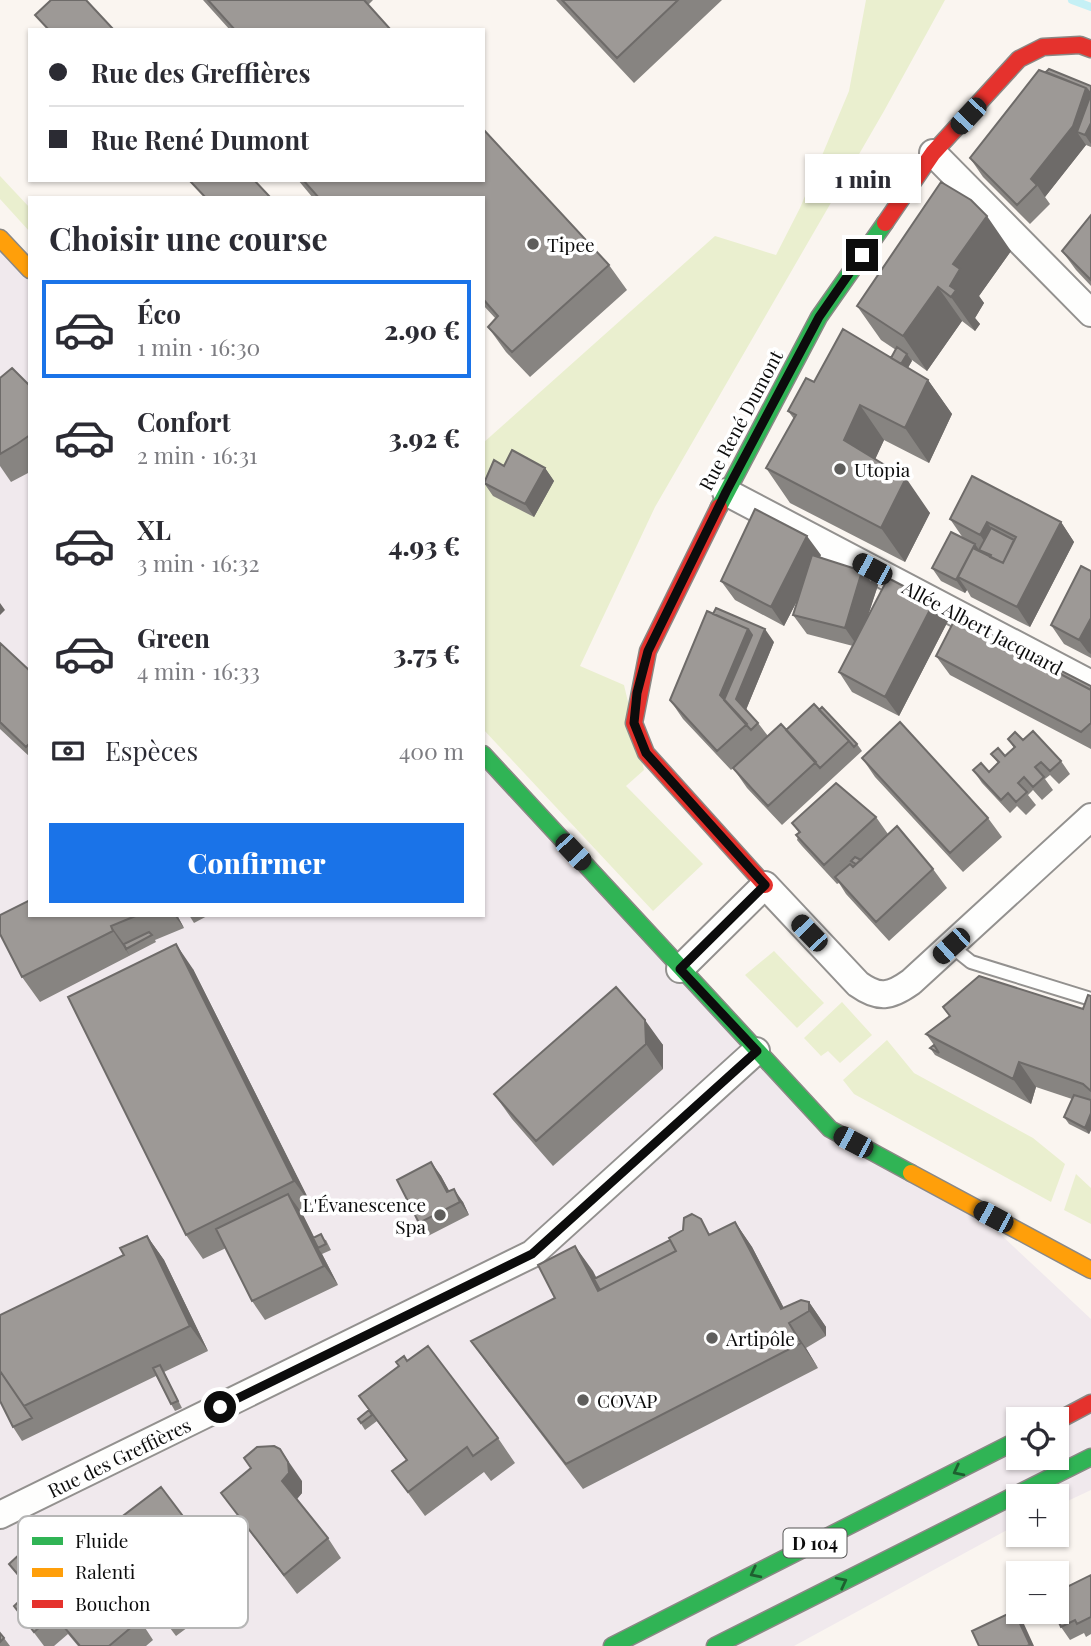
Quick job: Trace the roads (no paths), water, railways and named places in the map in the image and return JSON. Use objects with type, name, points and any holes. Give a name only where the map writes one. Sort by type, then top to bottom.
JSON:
[{"type":"street","name":"Rue René Dumont","points":[[765,885],[646,753],[634,723],[637,693],[648,651],[726,492],[819,317],[933,153],[1019,59],[1044,47],[1080,45],[1091,49]]},
{"type":"street","points":[[933,153],[1091,313]]},
{"type":"street","points":[[0,238],[28,268]]},
{"type":"street","name":"Allée Albert Jacquard","points":[[726,492],[1091,684]]},
{"type":"street","points":[[485,756],[830,1129],[1091,1270]]},
{"type":"street","points":[[680,969],[765,885],[858,984],[872,994],[883,996],[898,992],[1091,817]]},
{"type":"street","name":"Rue des Greffières","points":[[0,1515],[532,1254],[757,1051]]},
{"type":"street","points":[[1069,1414],[1091,1403]]},
{"type":"street","name":"D 104","points":[[612,1646],[1006,1446]]},
{"type":"street","name":"D 104","points":[[715,1646],[1091,1457]]},
{"type":"lane","points":[[951,946],[971,962],[1091,999]]},
{"type":"waterway","points":[[1072,0],[1091,7]]},
{"type":"place","name":"Tipee","points":[[533,244]]},
{"type":"place","name":"Utopia","points":[[840,469]]},
{"type":"place","name":"L'Évanescence Spa","points":[[440,1215]]},
{"type":"place","name":"Artipôle","points":[[712,1338]]},
{"type":"place","name":"COVAP","points":[[583,1400]]}]
